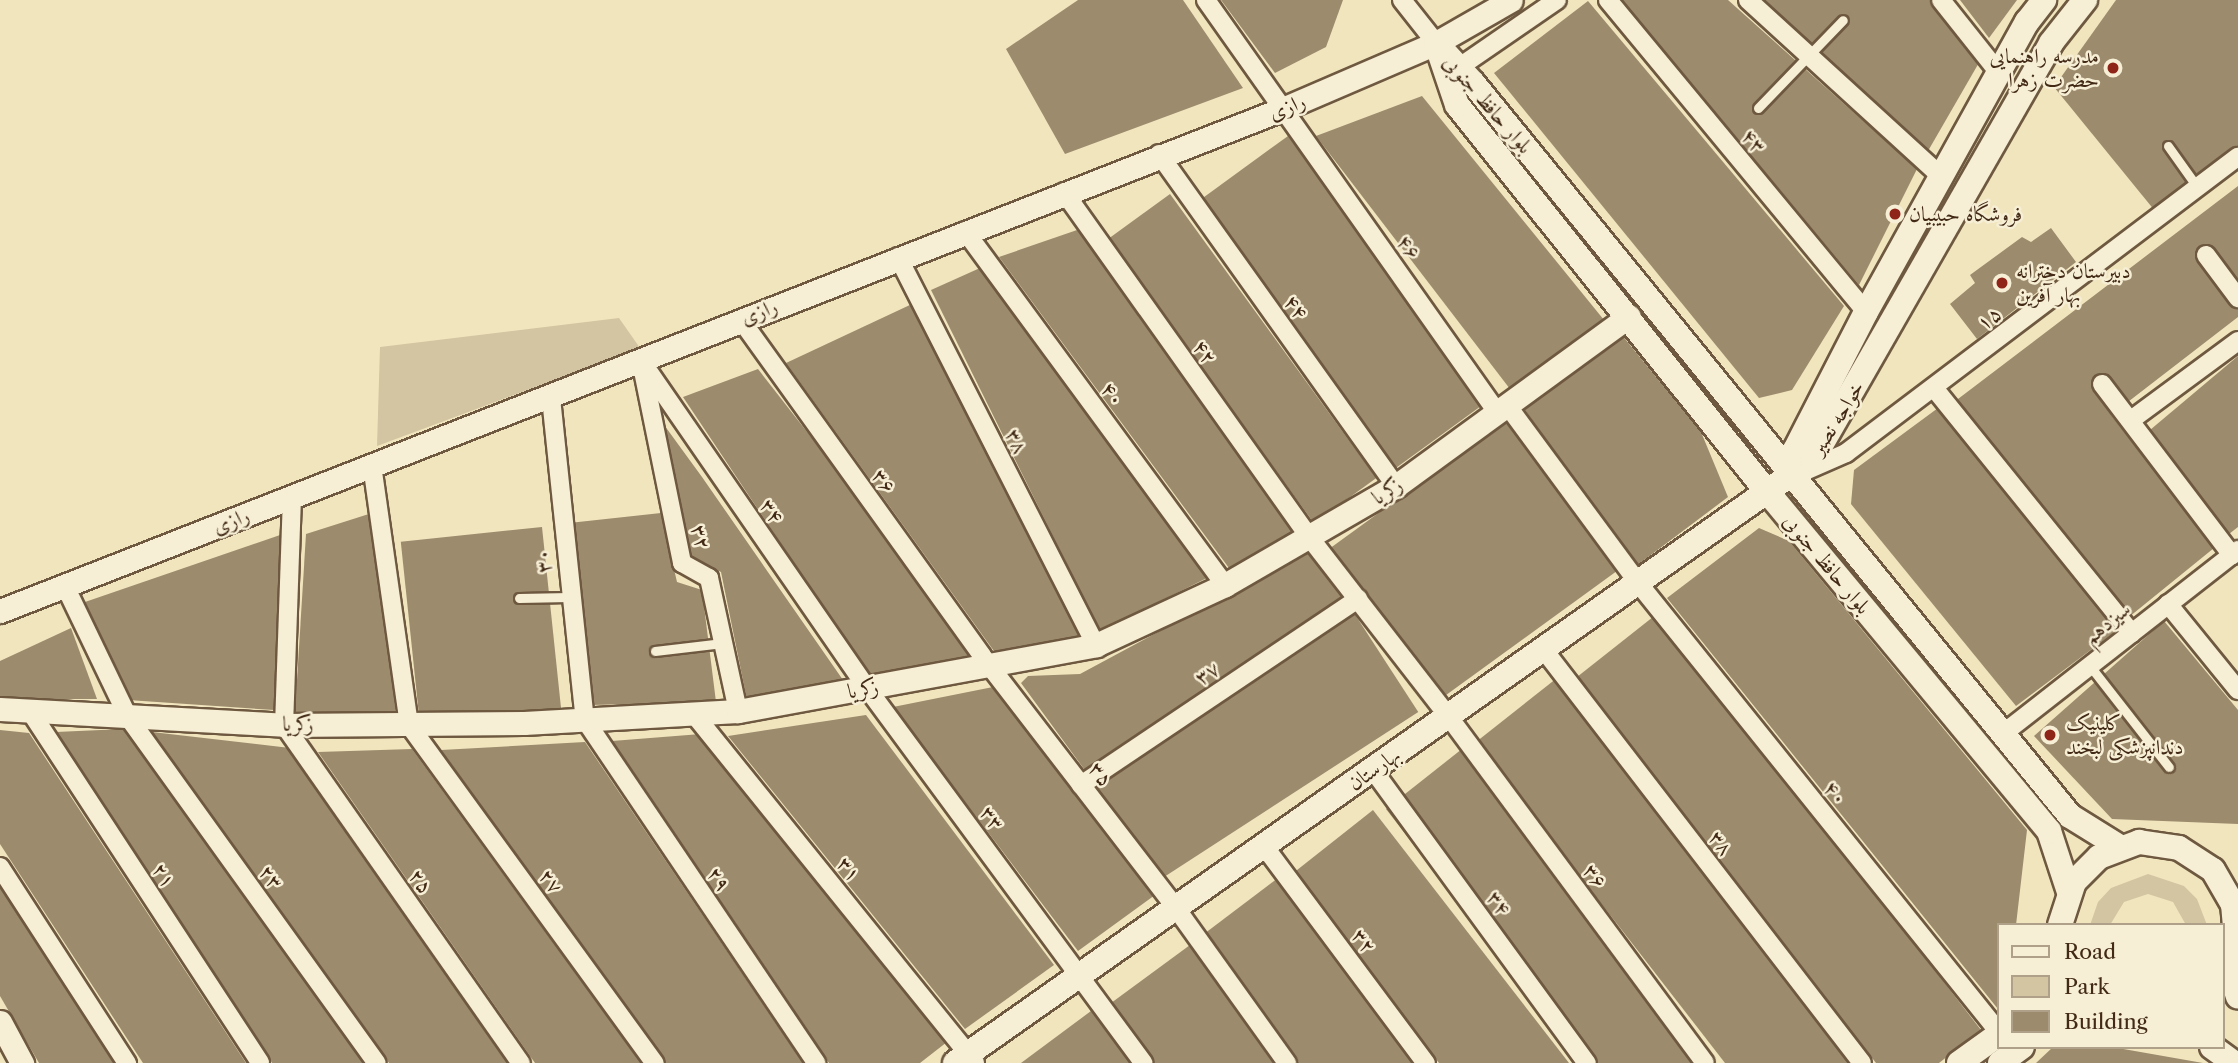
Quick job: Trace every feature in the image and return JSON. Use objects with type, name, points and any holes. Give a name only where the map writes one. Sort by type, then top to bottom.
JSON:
[{"type":"main road","name":"خواجه نصیر","points":[[1817,433],[1866,312],[1999,73],[2044,0]]},
{"type":"main road","name":"خواجه نصیر","points":[[1794,476],[1795,450],[1817,433],[2051,43],[2085,0]]},
{"type":"main road","name":"بلوار حافظ جنوبی","points":[[1436,43],[2005,732],[2070,816],[2120,847]]},
{"type":"main road","name":"بلوار حافظ جنوبی","points":[[1436,43],[1457,105],[1629,316],[1768,493],[2049,831],[2068,892]]},
{"type":"main road","name":"بهارستان","points":[[966,1060],[1079,976],[1794,476]]},
{"type":"main road","points":[[2060,923],[2068,892],[2090,865],[2120,847],[2149,842],[2179,848],[2232,881],[2237,922],[2225,974],[2238,997]]},
{"type":"main road","points":[[1959,1063],[2008,1049]]},
{"type":"main road","points":[[2215,1049],[2234,1063]]},
{"type":"street","name":"۴۶","points":[[1206,0],[1502,409],[1639,584]]},
{"type":"street","points":[[1402,0],[1436,43]]},
{"type":"street","name":"رازی","points":[[0,611],[551,398],[640,359],[1159,154],[1284,108],[1436,43],[1511,0]]},
{"type":"street","points":[[1458,68],[1557,0]]},
{"type":"street","name":"۴۳","points":[[1608,0],[1866,312]]},
{"type":"street","points":[[1748,0],[1941,176]]},
{"type":"street","points":[[1941,0],[1999,73]]},
{"type":"street","name":"۴۴","points":[[1159,154],[1396,486]]},
{"type":"street","name":"۱۵","points":[[1794,476],[1846,453],[2238,158]]},
{"type":"street","name":"۴۲","points":[[1064,192],[1310,538],[1357,599]]},
{"type":"street","name":"۴۰","points":[[965,231],[1225,585]]},
{"type":"street","points":[[2206,255],[2238,298]]},
{"type":"street","name":"۳۸","points":[[898,257],[1096,645]]},
{"type":"street","name":"زکریا","points":[[0,709],[284,725],[585,720],[738,710],[991,668],[1096,645],[1225,585],[1396,486],[1629,316]]},
{"type":"street","name":"۳۶","points":[[741,320],[991,668]]},
{"type":"street","points":[[2131,420],[2238,341]]},
{"type":"street","name":"۳۲","points":[[640,359],[682,563],[709,578],[738,710]]},
{"type":"street","name":"۳۴","points":[[640,359],[867,688]]},
{"type":"street","points":[[2102,384],[2235,552]]},
{"type":"street","points":[[1934,388],[2132,633]]},
{"type":"street","name":"۳۰","points":[[551,398],[569,597],[585,720]]},
{"type":"street","points":[[372,466],[409,725]]},
{"type":"street","points":[[284,725],[292,497]]},
{"type":"street","name":"سیزدهم","points":[[2005,732],[2235,552]]},
{"type":"street","name":"۴۰","points":[[1639,584],[1996,1034]]},
{"type":"street","name":"۲۳","points":[[65,586],[128,717],[377,1063]]},
{"type":"street","name":"۳۶","points":[[1357,599],[1449,717],[1705,1063]]},
{"type":"street","name":"۳۷","points":[[1081,785],[1357,599]]},
{"type":"street","points":[[2168,604],[2238,690]]},
{"type":"street","name":"۳۸","points":[[1544,650],[1862,1063]]},
{"type":"street","name":"۳۵","points":[[991,668],[1176,908]]},
{"type":"street","name":"۳۳","points":[[867,688],[1143,1063]]},
{"type":"street","name":"۲۱","points":[[30,711],[260,1063]]},
{"type":"street","name":"۳۱","points":[[693,713],[966,1060]]},
{"type":"street","name":"۲۹","points":[[585,720],[816,1063]]},
{"type":"street","name":"۲۵","points":[[284,725],[521,1063]]},
{"type":"street","name":"۲۷","points":[[409,725],[655,1063]]},
{"type":"street","name":"۳۴","points":[[1373,770],[1587,1063]]},
{"type":"street","name":"۳۲","points":[[1264,846],[1426,1063]]},
{"type":"street","points":[[0,867],[127,1063]]},
{"type":"street","points":[[1176,908],[1287,1063]]},
{"type":"street","points":[[0,1022],[12,1052]]},
{"type":"lane","points":[[1758,108],[1843,20]]},
{"type":"lane","points":[[2168,146],[2198,188]]},
{"type":"lane","points":[[519,598],[569,597]]},
{"type":"lane","points":[[655,651],[723,643]]},
{"type":"lane","points":[[2090,666],[2169,767]]},
{"type":"green space","points":[[619,318],[640,348],[377,446],[380,347]]},
{"type":"green space","points":[[2148,874],[2184,886],[2197,899],[2206,923],[2185,923],[2173,902],[2148,894],[2124,902],[2111,923],[2091,923],[2098,902],[2111,888]]},
{"type":"building","points":[[1078,0],[1183,0],[1243,88],[1065,154],[1006,49]]},
{"type":"building","points":[[1221,0],[1343,0],[1326,47],[1275,73]]},
{"type":"building","points":[[1622,0],[1728,0],[1917,169],[1859,285]]},
{"type":"building","points":[[1761,0],[1937,0],[1984,54],[1928,151]]},
{"type":"building","points":[[1960,0],[2017,0],[1989,38]]},
{"type":"building","points":[[2116,0],[2238,0],[2238,148],[2155,211],[2054,87]]},
{"type":"building","points":[[1588,1],[1844,306],[1792,390],[1759,398],[1494,73]]},
{"type":"building","points":[[1422,96],[1604,320],[1510,389],[1316,136]]},
{"type":"building","points":[[1288,136],[1483,405],[1394,469],[1199,201]]},
{"type":"building","points":[[2238,186],[2238,317],[2111,415],[2214,548],[2129,617],[1954,402]]},
{"type":"building","points":[[1170,194],[1376,478],[1314,523],[1108,239]]},
{"type":"building","points":[[2051,228],[2076,262],[1977,339],[1950,304],[1975,283],[1970,275],[2022,237],[2031,242]]},
{"type":"building","points":[[1080,229],[1295,533],[1229,568],[999,257]]},
{"type":"building","points":[[980,268],[1209,577],[1100,631],[931,290]]},
{"type":"building","points":[[912,304],[1082,635],[999,658],[786,363]]},
{"type":"building","points":[[1622,335],[1701,432],[1728,497],[1635,567],[1523,407]]},
{"type":"building","points":[[2238,356],[2238,527],[2229,534],[2150,430]]},
{"type":"building","points":[[758,369],[982,656],[868,674],[683,397]]},
{"type":"building","points":[[1938,408],[2116,631],[2016,706],[1851,504],[1854,470]]},
{"type":"building","points":[[659,418],[843,680],[747,700],[721,572],[690,558]]},
{"type":"building","points":[[1508,419],[1618,570],[1440,700],[1330,548]]},
{"type":"building","points":[[372,513],[396,714],[295,713],[306,534]]},
{"type":"building","points":[[661,513],[677,582],[702,590],[716,702],[591,705],[569,523]]},
{"type":"building","points":[[542,527],[561,711],[420,726],[401,542]]},
{"type":"building","points":[[1759,528],[1789,541],[2027,830],[2016,923],[1996,923],[1996,1007],[1667,598]]},
{"type":"building","points":[[283,534],[274,710],[128,700],[85,602]]},
{"type":"building","points":[[1309,551],[1344,596],[1087,773],[1021,683],[1028,676],[1080,674]]},
{"type":"building","points":[[1354,613],[1418,712],[1158,881],[1094,782]]},
{"type":"building","points":[[1658,613],[1981,1030],[1939,1063],[1876,1063],[1577,677]]},
{"type":"building","points":[[2164,621],[2238,710],[2238,824],[2112,819],[2034,736]]},
{"type":"building","points":[[71,628],[97,699],[0,699],[0,661]]},
{"type":"building","points":[[1557,678],[1856,1063],[1725,1063],[1476,742]]},
{"type":"building","points":[[993,687],[1155,895],[1078,951],[893,707]]},
{"type":"building","points":[[866,715],[1054,965],[965,1029],[728,736]]},
{"type":"building","points":[[123,729],[364,1063],[272,1063],[56,732]]},
{"type":"building","points":[[0,730],[29,733],[246,1063],[143,1063],[0,844]]},
{"type":"building","points":[[152,732],[290,748],[511,1063],[389,1063]]},
{"type":"building","points":[[701,734],[947,1042],[920,1063],[829,1063],[612,741]]},
{"type":"building","points":[[585,742],[803,1063],[666,1063],[441,750]]},
{"type":"building","points":[[1467,745],[1714,1063],[1583,1063],[1386,809]]},
{"type":"building","points":[[412,749],[641,1063],[535,1063],[318,752]]},
{"type":"building","points":[[1373,810],[1569,1063],[1439,1063],[1292,874]]},
{"type":"building","points":[[1278,878],[1415,1063],[1287,1063],[1196,940]]},
{"type":"building","points":[[0,886],[115,1063],[39,1063],[0,996]]},
{"type":"building","points":[[1190,945],[1277,1063],[1149,1063],[1107,1006]]},
{"type":"building","points":[[1091,1011],[1130,1063],[1021,1063]]},
{"type":"building","points":[[2051,1049],[2123,1049],[2203,1063],[2036,1063]]},
{"type":"place","name":"مدرسه راهنمایی حضرت زهرا","points":[[2113,68]]},
{"type":"place","name":"فروشگاه حبیبیان","points":[[1895,214]]},
{"type":"place","name":"دبیرستان دخترانه بهار آفرین","points":[[2002,283]]},
{"type":"place","name":"کلینیک دندانپزشکی لبخند","points":[[2050,735]]}]
